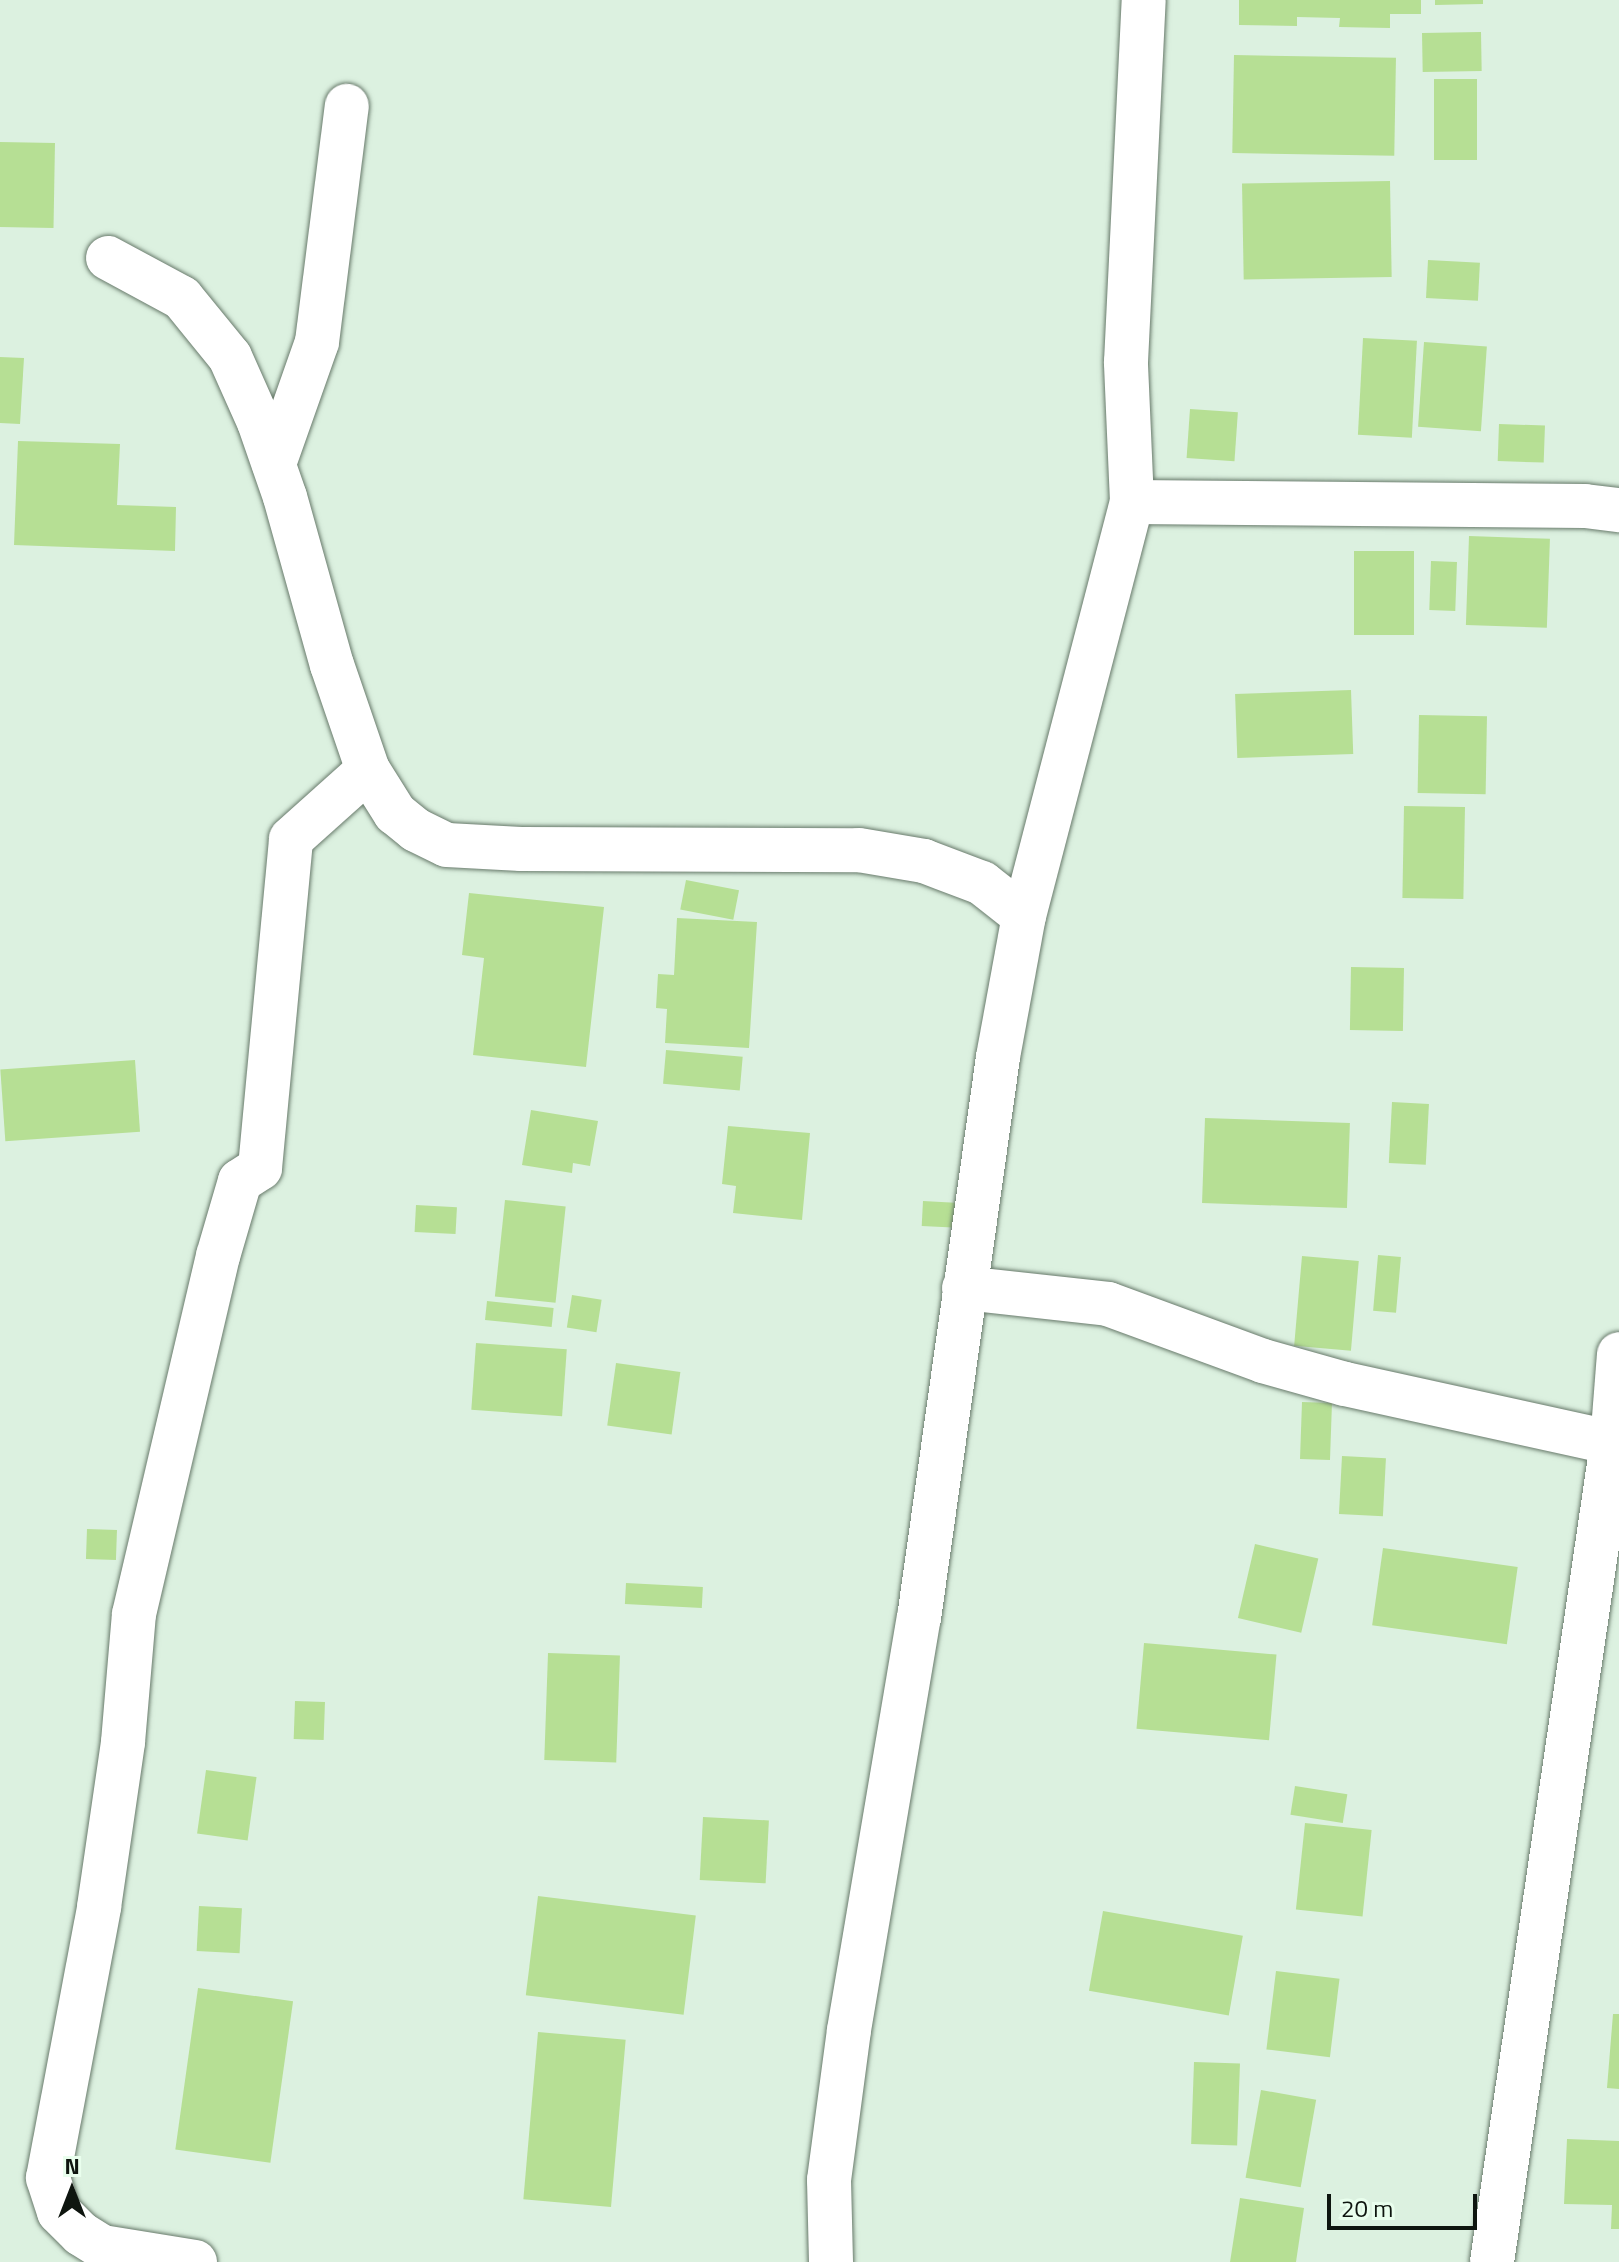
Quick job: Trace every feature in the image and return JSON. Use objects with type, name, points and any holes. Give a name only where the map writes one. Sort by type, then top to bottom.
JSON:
[{"type":"street","points":[[831,2262],[829,2180],[849,2030],[919,1618],[998,1057],[1024,916],[1132,502],[1126,362],[1144,0]]},
{"type":"street","points":[[274,464],[317,342],[347,106]]},
{"type":"street","points":[[108,258],[182,298],[230,357],[274,464],[332,665],[368,770],[395,813],[416,830],[447,845],[521,849],[859,850],[924,861],[982,883],[1024,916]]},
{"type":"street","points":[[1132,502],[1585,506],[1619,510]]},
{"type":"street","points":[[195,2262],[101,2254],[59,2212],[48,2178],[103,1877],[123,1742],[134,1614],[218,1256],[240,1181],[260,1168],[291,839],[368,770]]},
{"type":"street","points":[[964,1288],[1108,1304],[1290,1369],[1615,1444]]},
{"type":"street","points":[[1492,2262],[1615,1444],[1619,1354]]},
{"type":"building","points":[[1239,0],[1421,0],[1421,14],[1390,14],[1390,28],[1339,27],[1340,18],[1297,17],[1297,26],[1239,25]]},
{"type":"building","points":[[1435,0],[1483,0],[1483,4],[1435,5]]},
{"type":"building","points":[[1481,32],[1482,71],[1423,72],[1422,33]]},
{"type":"building","points":[[1234,55],[1396,58],[1394,156],[1232,153]]},
{"type":"building","points":[[1434,79],[1477,79],[1477,160],[1434,160]]},
{"type":"building","points":[[0,142],[55,143],[54,228],[0,227]]},
{"type":"building","points":[[1390,181],[1392,277],[1244,280],[1242,184]]},
{"type":"building","points":[[1428,260],[1480,263],[1478,301],[1426,298]]},
{"type":"building","points":[[1363,338],[1417,341],[1412,438],[1358,435]]},
{"type":"building","points":[[1424,342],[1487,346],[1481,431],[1418,427]]},
{"type":"building","points":[[0,357],[24,358],[20,424],[0,423]]},
{"type":"building","points":[[1190,409],[1238,412],[1234,461],[1187,458]]},
{"type":"building","points":[[1499,424],[1545,426],[1544,463],[1498,461]]},
{"type":"building","points":[[18,441],[120,444],[117,505],[176,507],[175,551],[14,545]]},
{"type":"building","points":[[1469,536],[1550,539],[1547,628],[1466,625]]},
{"type":"building","points":[[1354,551],[1414,551],[1414,635],[1354,635]]},
{"type":"building","points":[[1431,561],[1457,562],[1455,611],[1429,610]]},
{"type":"building","points":[[1351,690],[1353,754],[1237,758],[1235,694]]},
{"type":"building","points":[[1419,715],[1487,716],[1486,794],[1418,793]]},
{"type":"building","points":[[1404,806],[1465,807],[1463,899],[1402,898]]},
{"type":"building","points":[[686,880],[739,890],[733,920],[680,909]]},
{"type":"building","points":[[469,893],[604,907],[586,1067],[473,1055],[484,958],[462,955]]},
{"type":"building","points":[[677,918],[757,922],[749,1048],[665,1043],[667,1009],[656,1008],[658,974],[674,975]]},
{"type":"building","points":[[1351,967],[1404,968],[1403,1031],[1350,1030]]},
{"type":"building","points":[[666,1050],[743,1057],[740,1091],[663,1084]]},
{"type":"building","points":[[135,1060],[140,1132],[5,1141],[0,1069]]},
{"type":"building","points":[[1392,1102],[1429,1104],[1426,1165],[1389,1163]]},
{"type":"building","points":[[531,1110],[598,1121],[590,1166],[573,1163],[572,1173],[522,1165]]},
{"type":"building","points":[[1205,1118],[1350,1123],[1347,1208],[1202,1203]]},
{"type":"building","points":[[728,1126],[810,1133],[802,1220],[733,1213],[736,1186],[722,1184]]},
{"type":"building","points":[[505,1200],[566,1206],[556,1303],[495,1296]]},
{"type":"building","points":[[923,1201],[964,1203],[963,1228],[922,1226]]},
{"type":"building","points":[[416,1205],[457,1207],[456,1234],[415,1232]]},
{"type":"building","points":[[1378,1255],[1401,1257],[1396,1313],[1373,1311]]},
{"type":"building","points":[[1302,1256],[1359,1261],[1351,1351],[1294,1346]]},
{"type":"building","points":[[572,1295],[602,1300],[596,1332],[567,1328]]},
{"type":"building","points":[[487,1301],[554,1308],[552,1327],[485,1320]]},
{"type":"building","points":[[476,1343],[567,1349],[562,1416],[471,1410]]},
{"type":"building","points":[[616,1363],[680,1372],[672,1434],[607,1425]]},
{"type":"building","points":[[1302,1402],[1332,1403],[1330,1460],[1300,1459]]},
{"type":"building","points":[[1342,1456],[1386,1458],[1383,1516],[1339,1514]]},
{"type":"building","points":[[87,1529],[117,1530],[116,1560],[86,1559]]},
{"type":"building","points":[[1255,1544],[1318,1559],[1301,1633],[1238,1618]]},
{"type":"building","points":[[1383,1548],[1518,1567],[1507,1644],[1372,1625]]},
{"type":"building","points":[[626,1583],[703,1587],[702,1608],[625,1604]]},
{"type":"building","points":[[1144,1643],[1276,1655],[1269,1740],[1137,1729]]},
{"type":"building","points":[[548,1653],[620,1656],[616,1762],[544,1760]]},
{"type":"building","points":[[295,1701],[325,1702],[324,1740],[294,1739]]},
{"type":"building","points":[[206,1770],[257,1777],[248,1840],[197,1833]]},
{"type":"building","points":[[1295,1786],[1347,1794],[1343,1823],[1290,1815]]},
{"type":"building","points":[[703,1817],[769,1820],[766,1883],[700,1880]]},
{"type":"building","points":[[1305,1823],[1372,1830],[1363,1917],[1296,1910]]},
{"type":"building","points":[[538,1896],[696,1915],[684,2015],[526,1995]]},
{"type":"building","points":[[199,1906],[242,1908],[240,1953],[197,1951]]},
{"type":"building","points":[[1103,1911],[1243,1936],[1229,2015],[1089,1991]]},
{"type":"building","points":[[1276,1971],[1340,1979],[1330,2057],[1266,2049]]},
{"type":"building","points":[[198,1988],[293,2001],[270,2163],[175,2149]]},
{"type":"building","points":[[1613,2014],[1619,2014],[1619,2089],[1607,2088]]},
{"type":"building","points":[[538,2032],[626,2040],[611,2207],[523,2199]]},
{"type":"building","points":[[1194,2062],[1240,2064],[1237,2146],[1191,2144]]},
{"type":"building","points":[[1261,2090],[1316,2100],[1301,2187],[1246,2178]]},
{"type":"building","points":[[1567,2139],[1619,2141],[1619,2229],[1611,2229],[1612,2205],[1564,2204]]},
{"type":"building","points":[[1240,2198],[1304,2208],[1296,2262],[1230,2262]]}]
